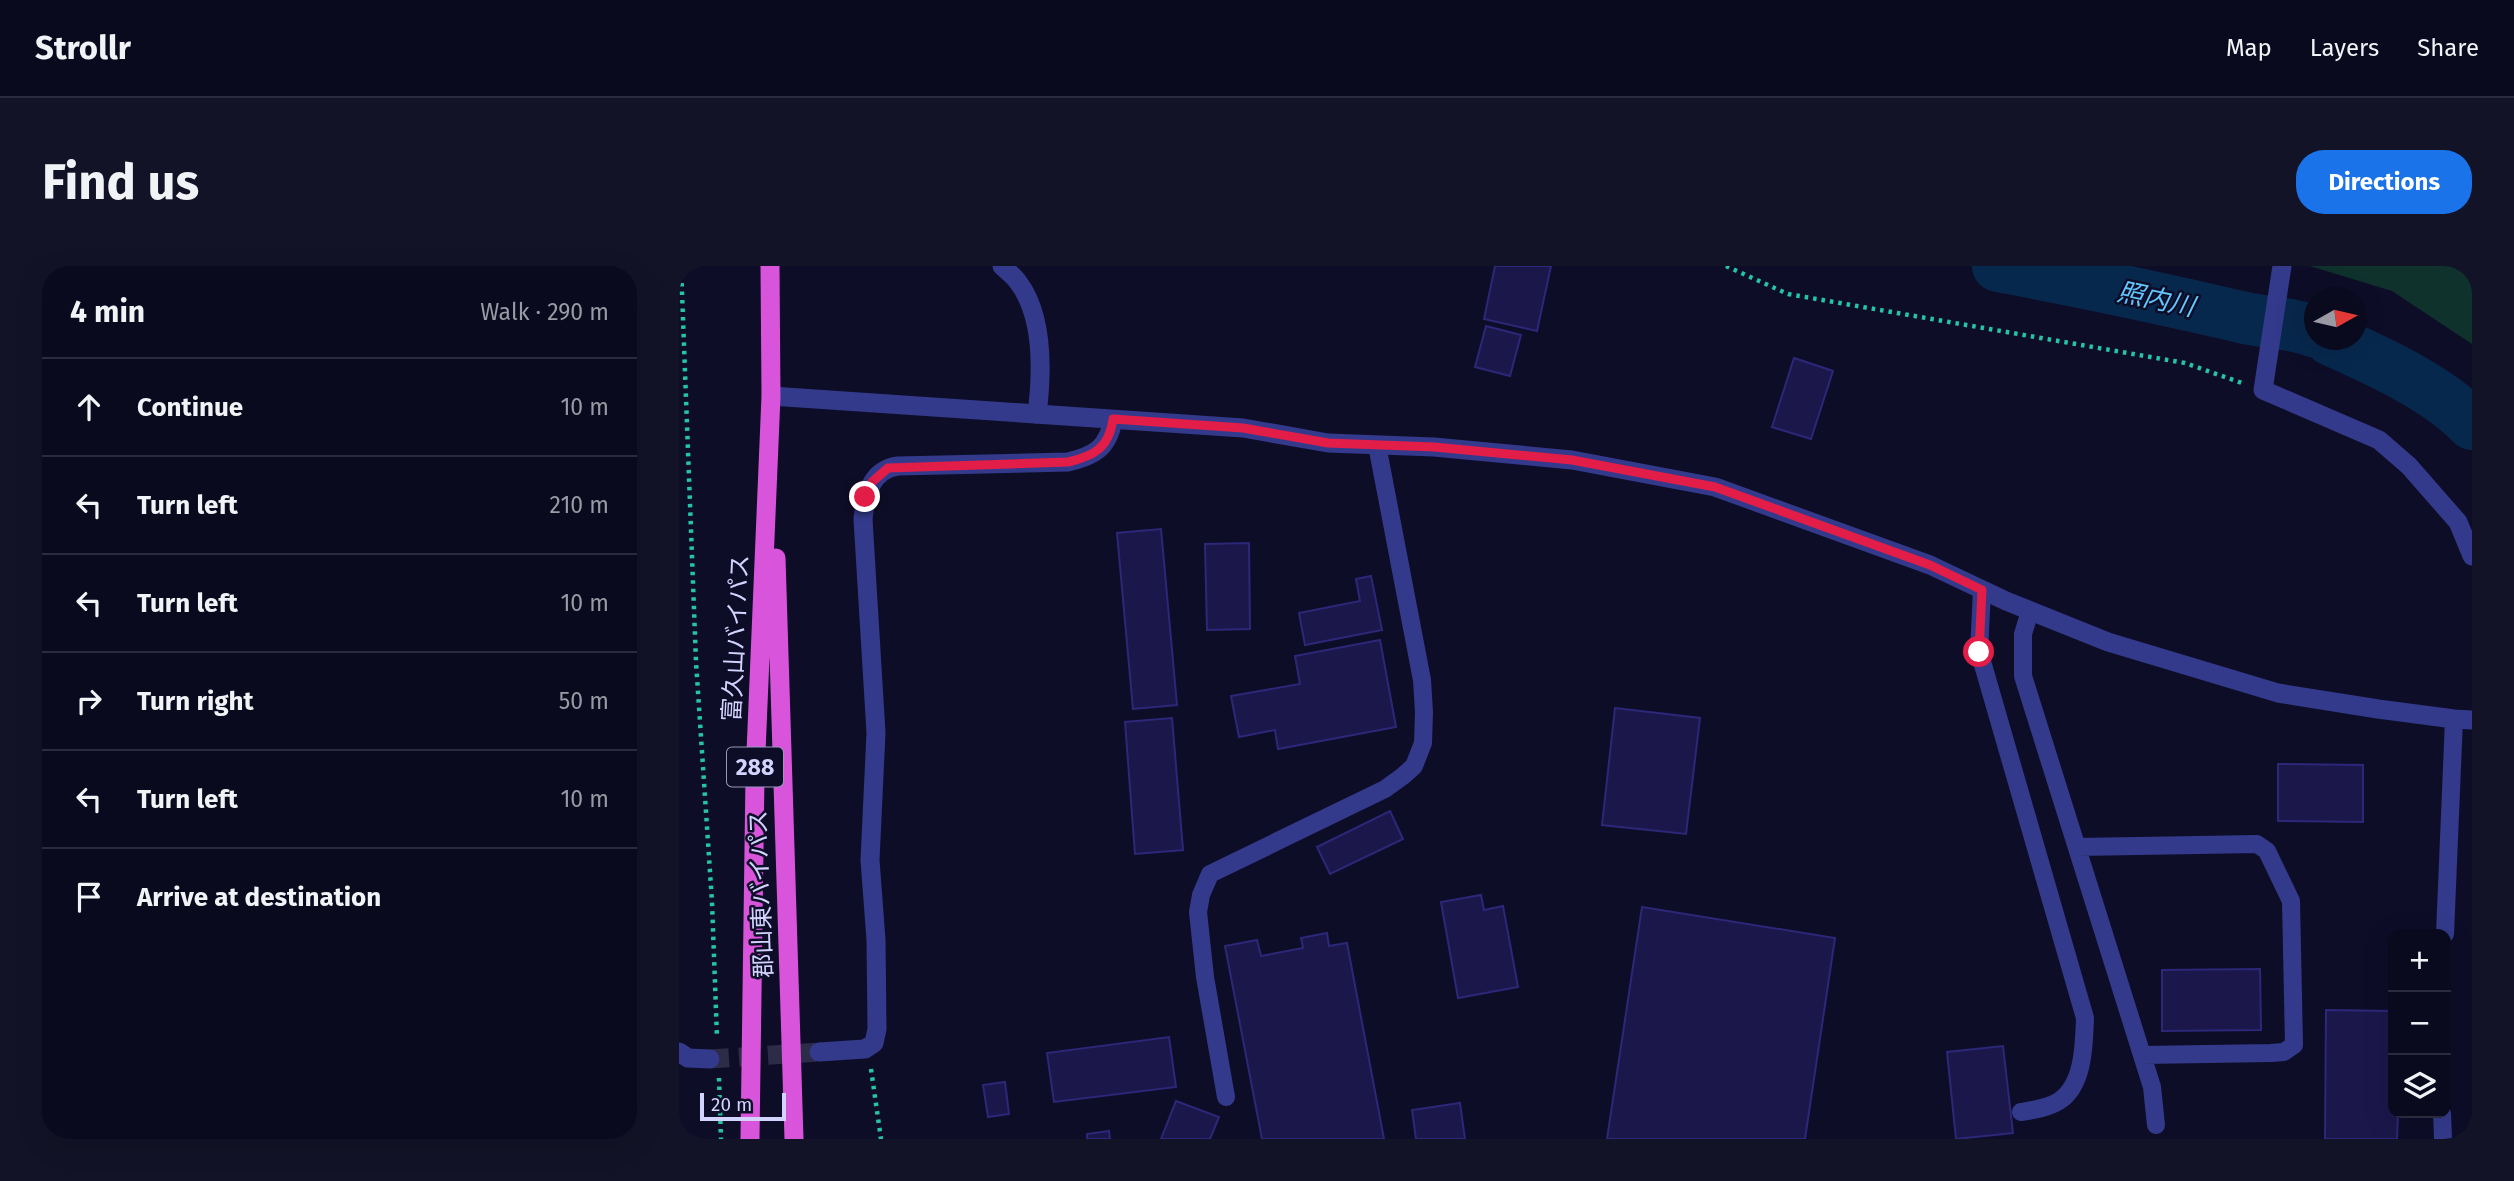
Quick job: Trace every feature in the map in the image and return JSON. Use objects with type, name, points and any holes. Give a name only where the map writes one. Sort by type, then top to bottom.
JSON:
[{"type":"highway","name":"富久山バイパス","points":[[750,1139],[755,776],[771,396],[770,266]]},
{"type":"highway","name":"郡山東バイパス","points":[[771,396],[793,1139]]},
{"type":"street","points":[[1002,266],[1019,282],[1038,334],[1041,381],[1037,414]]},
{"type":"street","points":[[2282,266],[2265,381],[2379,440],[2409,466],[2458,522],[2472,556]]},
{"type":"street","points":[[771,396],[1243,428],[1328,443],[1434,447],[1572,460],[1715,487],[1930,565],[2030,611],[2108,642],[2278,693],[2463,719]]},
{"type":"street","points":[[819,1052],[865,1049],[874,1043],[877,1029],[876,940],[870,860],[876,733],[863,519],[865,497],[872,482],[888,468],[898,466],[1068,462],[1089,457],[1107,438],[1113,419]]},
{"type":"street","points":[[679,1052],[688,1058],[715,1057]]},
{"type":"lane","points":[[1226,1097],[1205,976],[1198,912],[1201,895],[1210,874],[1385,789],[1414,766],[1423,743],[1425,712],[1422,680],[1377,445]]},
{"type":"lane","points":[[1982,590],[1979,652],[2085,1018],[2084,1054],[2072,1088],[2059,1101],[2021,1112]]},
{"type":"lane","points":[[2030,611],[2023,634],[2023,676],[2152,1087],[2156,1125]]},
{"type":"lane","points":[[2445,929],[2463,719]]},
{"type":"lane","points":[[2077,848],[2257,844],[2267,851],[2291,901],[2294,1045],[2284,1052],[2271,1053],[2142,1055]]},
{"type":"lane","points":[[2442,1118],[2442,1139]]},
{"type":"path","points":[[681,266],[696,663],[712,902],[715,1057],[721,1139]]},
{"type":"path","points":[[1726,266],[1788,294],[2185,363],[2265,381]]},
{"type":"path","points":[[870,1061],[881,1139]]},
{"type":"green space","points":[[2310,266],[2472,266],[2472,344],[2392,291]]},
{"type":"building","points":[[1495,266],[1551,266],[1537,331],[1484,319]]},
{"type":"building","points":[[1486,326],[1521,335],[1510,376],[1475,367]]},
{"type":"building","points":[[1794,358],[1833,371],[1811,439],[1772,427]]},
{"type":"building","points":[[1161,529],[1177,705],[1133,709],[1117,533]]},
{"type":"building","points":[[1249,543],[1250,629],[1207,630],[1205,544]]},
{"type":"building","points":[[1371,576],[1382,630],[1305,645],[1299,613],[1360,601],[1356,579]]},
{"type":"building","points":[[1380,640],[1396,727],[1278,749],[1275,730],[1239,737],[1231,696],[1300,684],[1295,656]]},
{"type":"building","points":[[1615,708],[1700,718],[1686,834],[1602,825]]},
{"type":"building","points":[[1172,718],[1183,850],[1135,854],[1125,722]]},
{"type":"building","points":[[2278,764],[2363,765],[2363,822],[2278,821]]},
{"type":"building","points":[[1390,811],[1403,839],[1330,874],[1317,847]]},
{"type":"building","points":[[1481,895],[1484,910],[1503,906],[1518,987],[1458,998],[1441,902]]},
{"type":"building","points":[[1642,907],[1835,938],[1805,1139],[1607,1139]]},
{"type":"building","points":[[1327,933],[1329,946],[1347,943],[1384,1139],[1262,1139],[1225,946],[1257,940],[1261,956],[1303,948],[1301,938]]},
{"type":"building","points":[[2260,969],[2261,1030],[2162,1031],[2162,970]]},
{"type":"building","points":[[2326,1010],[2388,1011],[2388,1118],[2398,1118],[2397,1139],[2325,1139]]},
{"type":"building","points":[[1169,1037],[1176,1087],[1054,1102],[1047,1053]]},
{"type":"building","points":[[2003,1046],[2013,1133],[1956,1139],[1947,1052]]},
{"type":"building","points":[[1005,1082],[1009,1114],[988,1117],[983,1085]]},
{"type":"building","points":[[1176,1101],[1219,1117],[1210,1139],[1161,1139]]},
{"type":"building","points":[[1460,1103],[1465,1139],[1416,1139],[1412,1110]]},
{"type":"building","points":[[1109,1131],[1110,1139],[1087,1139],[1087,1134]]},
{"type":"waterway","name":"照内川","points":[[1998,266],[2304,328]]},
{"type":"waterway","name":"照内川","points":[[2352,350],[2442,398],[2472,424]]},
{"type":"tunnel","points":[[710,1059],[819,1052]]},
{"type":"route","points":[[865,497],[872,482],[888,468],[1068,462],[1089,457],[1107,438],[1113,419],[1243,428],[1328,443],[1434,447],[1572,460],[1715,487],[1930,565],[1982,590],[1979,652]]}]
